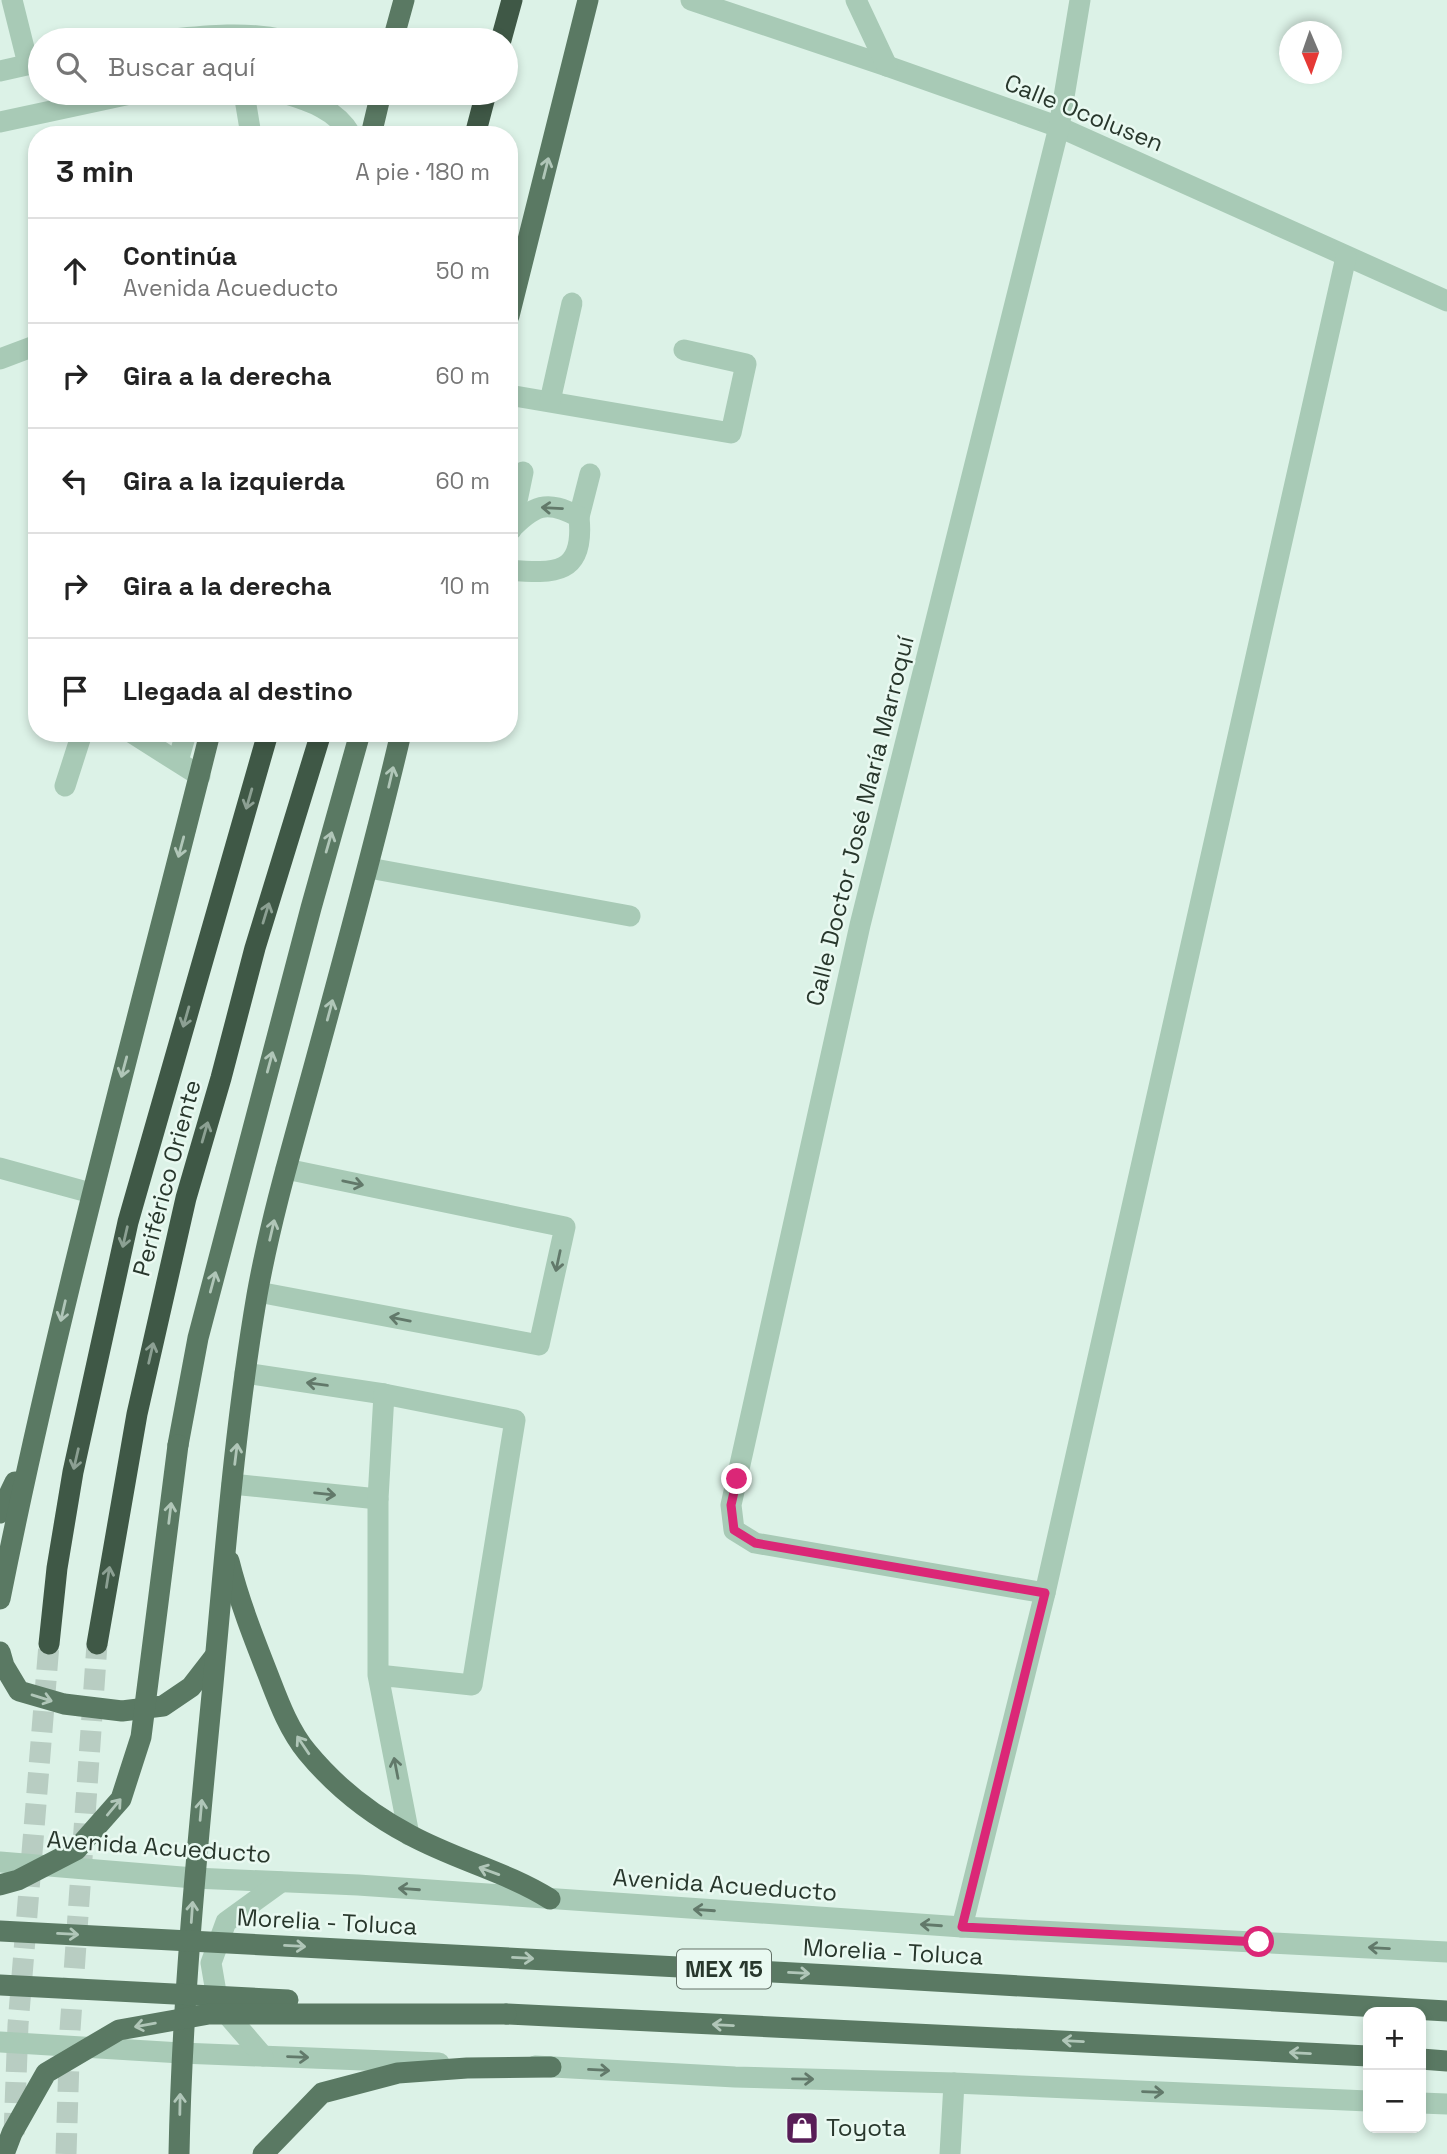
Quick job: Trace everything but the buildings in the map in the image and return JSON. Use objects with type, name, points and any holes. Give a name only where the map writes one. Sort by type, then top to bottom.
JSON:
[{"type":"highway","points":[[504,28],[512,0]]},
{"type":"highway","points":[[477,126],[483,105]]},
{"type":"highway","name":"Periférico Oriente","points":[[49,1644],[57,1568],[73,1472],[128,1222],[265,742]]},
{"type":"highway","name":"Periférico Oriente","points":[[97,1644],[137,1414],[186,1198],[221,1078],[254,948],[318,742]]},
{"type":"main road","points":[[393,28],[404,0]]},
{"type":"main road","points":[[518,281],[588,0]]},
{"type":"main road","points":[[373,126],[378,105]]},
{"type":"main road","points":[[518,257],[530,234]]},
{"type":"main road","points":[[0,1599],[29,1452],[91,1193],[208,742]]},
{"type":"main road","points":[[0,1885],[18,1880],[76,1850],[121,1799],[141,1737],[178,1445],[198,1338],[357,742]]},
{"type":"main road","points":[[179,2154],[181,2053],[194,1878],[245,1373],[258,1292],[286,1169],[369,868],[399,742]]},
{"type":"main road","points":[[0,1513],[29,1452]]},
{"type":"main road","points":[[226,1546],[235,1585],[253,1640],[282,1713],[307,1752],[348,1795],[409,1835],[475,1866],[526,1884],[550,1899]]},
{"type":"main road","points":[[0,1652],[4,1667],[19,1691],[64,1704],[122,1711],[163,1706],[191,1686],[216,1655]]},
{"type":"main road","name":"Morelia - Toluca","points":[[0,1931],[1447,2011]]},
{"type":"main road","name":"MEX 15","points":[[0,1985],[212,1995],[506,2014],[1363,2056]]},
{"type":"main road","points":[[4,2154],[12,2133],[46,2073],[119,2030],[209,2014],[506,2014]]},
{"type":"main road","points":[[1426,2059],[1447,2061]]},
{"type":"main road","points":[[263,2154],[322,2093],[398,2073],[467,2068],[551,2067]]},
{"type":"street","points":[[12,0],[28,46]]},
{"type":"street","name":"Calle Ocolusen","points":[[691,0],[1059,127],[1447,301]]},
{"type":"street","points":[[856,0],[887,66]]},
{"type":"street","name":"Calle Doctor José María Marroquí","points":[[1045,1593],[755,1543],[734,1530],[731,1505],[860,925],[1059,127],[1080,0]]},
{"type":"street","points":[[0,71],[28,64]]},
{"type":"street","points":[[0,122],[79,105]]},
{"type":"street","points":[[246,105],[250,126]]},
{"type":"street","points":[[318,105],[346,126]]},
{"type":"street","points":[[962,1927],[1045,1593],[1346,257]]},
{"type":"street","points":[[550,401],[572,303]]},
{"type":"street","points":[[0,359],[28,348]]},
{"type":"street","points":[[518,396],[730,433],[746,364],[684,350]]},
{"type":"street","points":[[518,494],[523,472]]},
{"type":"street","points":[[518,571],[547,573],[568,566],[577,553],[581,533],[579,517],[590,474]]},
{"type":"street","points":[[518,521],[537,508],[559,506],[579,517]]},
{"type":"street","points":[[65,786],[79,742]]},
{"type":"street","points":[[147,742],[200,776]]},
{"type":"street","points":[[178,761],[183,742]]},
{"type":"street","points":[[369,868],[630,916]]},
{"type":"street","points":[[0,1168],[91,1193]]},
{"type":"street","points":[[258,1292],[539,1345],[565,1227],[286,1169]]},
{"type":"street","points":[[245,1373],[384,1394],[515,1420],[472,1685],[378,1675]]},
{"type":"street","points":[[384,1394],[378,1499],[378,1675],[409,1835]]},
{"type":"street","points":[[232,1484],[378,1499]]},
{"type":"street","name":"Avenida Acueducto","points":[[0,1862],[194,1878],[358,1885],[962,1927],[1447,1952]]},
{"type":"street","points":[[263,2056],[218,2004],[211,1963],[226,1922],[281,1882]]},
{"type":"street","points":[[0,2042],[181,2053],[735,2077],[954,2083],[1363,2101]]},
{"type":"street","points":[[950,2154],[954,2083]]},
{"type":"street","points":[[1426,2103],[1447,2104]]},
{"type":"tunnel","points":[[14,2134],[18,2025],[49,1644]]},
{"type":"tunnel","points":[[66,2154],[70,2030],[97,1644]]},
{"type":"place","name":"Toyota","points":[[802,2128]]},
{"type":"route","points":[[737,1479],[731,1505],[734,1530],[755,1543],[1045,1593],[962,1927],[1259,1942]]}]
